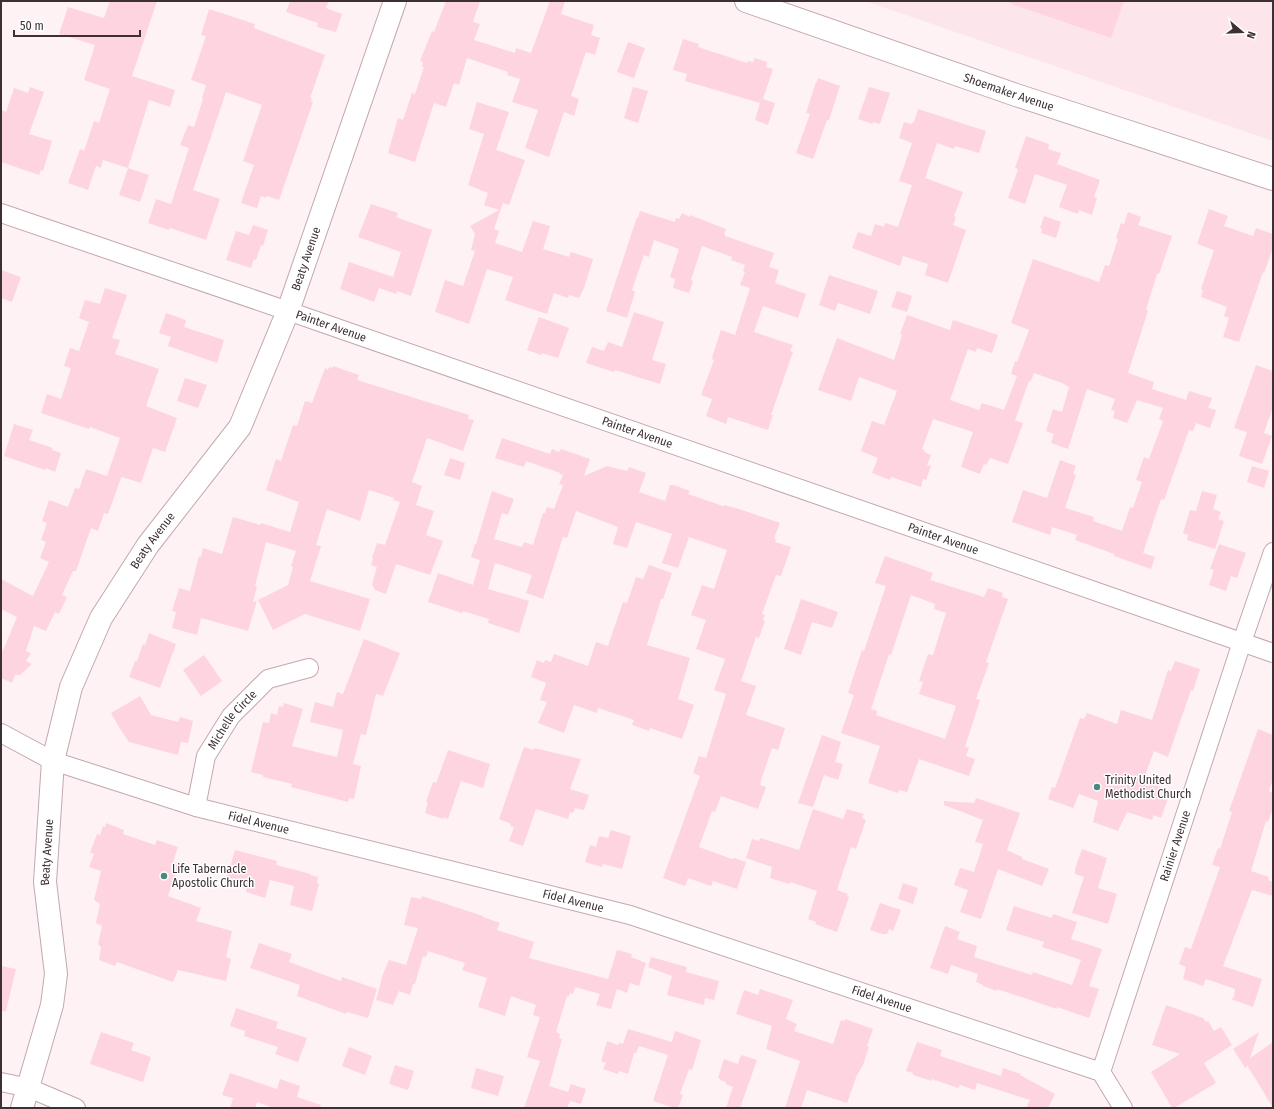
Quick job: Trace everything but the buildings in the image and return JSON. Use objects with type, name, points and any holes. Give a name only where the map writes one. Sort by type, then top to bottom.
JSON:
[{"type":"street","name":"Beaty Avenue","points":[[25,1098],[52,1005],[56,974],[45,882],[53,761],[71,687],[101,618],[148,545],[240,427],[288,311],[395,1]]},
{"type":"street","name":"Shoemaker Avenue","points":[[746,1],[1016,95],[1273,179]]},
{"type":"street","name":"Painter Avenue","points":[[1,213],[1273,652]]},
{"type":"street","name":"Rainier Avenue","points":[[1101,1072],[1273,552]]},
{"type":"street","name":"Michelle Circle","points":[[196,807],[206,756],[231,716],[268,679],[309,668]]},
{"type":"street","name":"Fidel Avenue","points":[[1,733],[53,761],[196,807],[630,915],[1101,1072]]},
{"type":"street","points":[[1101,1072],[1123,1108]]},
{"type":"street","points":[[1,1082],[25,1098],[76,1108]]},
{"type":"shaded area","points":[[865,1],[1273,1],[1273,141]]},
{"type":"place","name":"Trinity United Methodist Church","points":[[1097,787]]},
{"type":"place","name":"Life Tabernacle Apostolic Church","points":[[164,876]]}]
